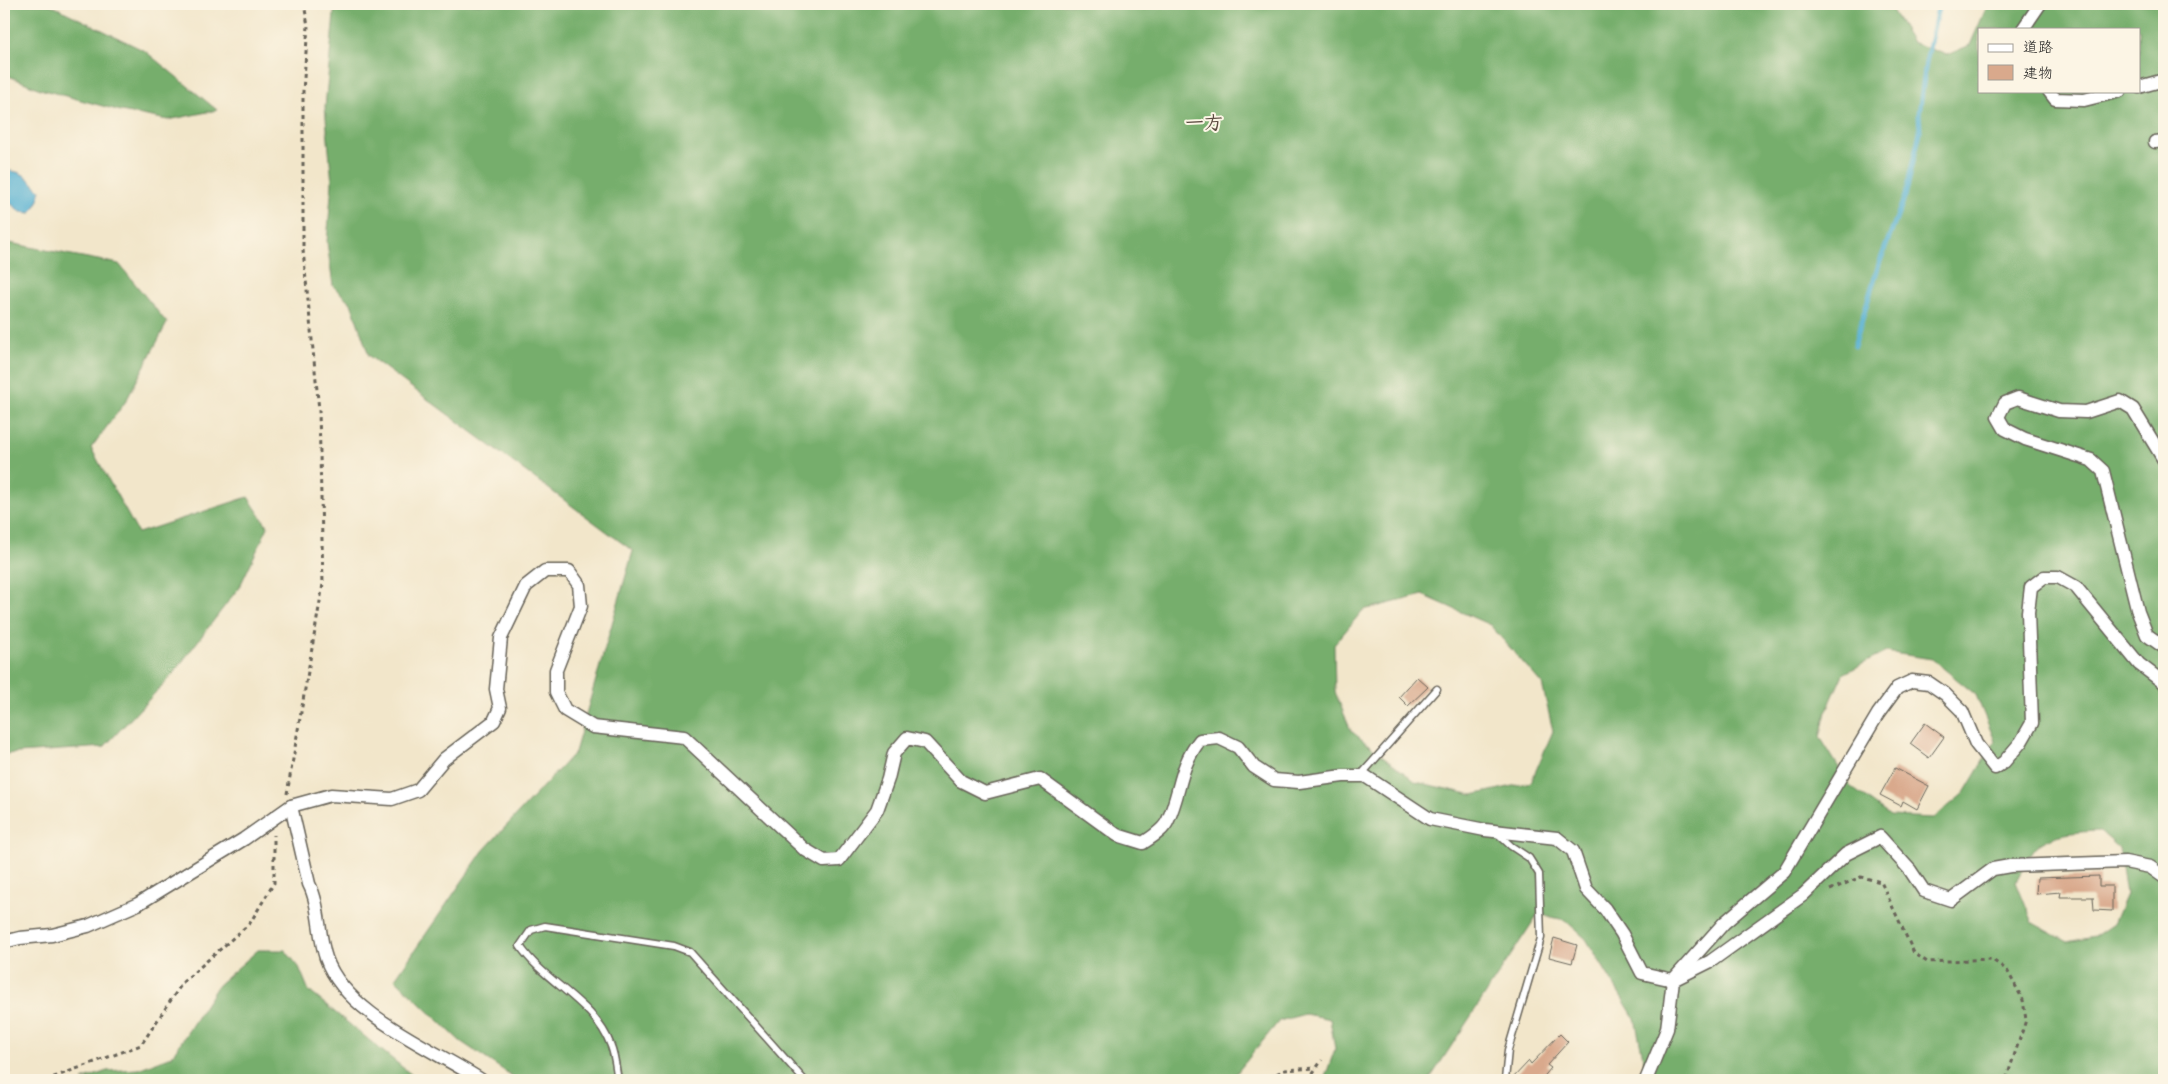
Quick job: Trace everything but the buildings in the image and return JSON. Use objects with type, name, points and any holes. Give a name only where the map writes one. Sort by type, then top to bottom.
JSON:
[{"type":"street","points":[[2024,28],[2040,4]]},
{"type":"street","points":[[2140,87],[2164,80]]},
{"type":"street","points":[[2050,92],[2055,99],[2084,100],[2116,92]]},
{"type":"street","points":[[2164,460],[2133,409],[2120,401],[2086,412],[2059,411],[2018,398],[2005,403],[1998,416],[2005,429],[2025,438],[2091,460],[2103,471],[2138,612],[2148,635],[2164,647]]},
{"type":"street","points":[[4,942],[20,938],[52,935],[88,926],[138,904],[244,840],[291,806],[331,795],[392,799],[418,790],[444,759],[494,721],[500,708],[496,689],[501,638],[526,586],[545,571],[570,571],[579,585],[581,606],[556,670],[556,692],[565,710],[593,726],[684,737],[804,849],[824,861],[839,860],[877,810],[894,753],[907,738],[925,742],[961,781],[986,793],[1040,779],[1117,835],[1143,843],[1154,836],[1168,821],[1188,754],[1200,740],[1219,738],[1238,747],[1254,767],[1274,780],[1299,782],[1343,776],[1365,776],[1396,794],[1430,819],[1494,831],[1556,838],[1573,851],[1586,889],[1605,909],[1622,934],[1642,973],[1673,980],[1711,961],[1803,895],[1846,854],[1880,837],[1910,870],[1924,891],[1951,900],[1993,869],[2010,866],[2125,862],[2150,867],[2164,877]]},
{"type":"street","points":[[1646,1080],[1667,1028],[1673,980],[1724,923],[1784,872],[1878,714],[1897,688],[1912,680],[1929,683],[1945,694],[1962,711],[1976,744],[1995,768],[2004,762],[2021,742],[2032,723],[2028,612],[2031,587],[2044,577],[2058,576],[2076,587],[2139,664],[2164,683]]},
{"type":"street","points":[[291,806],[312,890],[316,917],[320,923],[325,957],[338,982],[365,1010],[480,1080]]},
{"type":"lane","points":[[1359,776],[1437,690]]},
{"type":"lane","points":[[1494,831],[1529,858],[1539,874],[1541,938],[1508,1050],[1505,1080]]},
{"type":"lane","points":[[618,1080],[611,1045],[591,1013],[529,959],[520,946],[531,930],[545,926],[674,946],[690,952],[804,1080]]},
{"type":"path","points":[[291,806],[287,793],[323,584],[319,410],[304,250],[303,91],[308,26],[304,4]]},
{"type":"path","points":[[46,1080],[141,1044],[183,982],[250,922],[274,883],[273,836],[278,828]]},
{"type":"path","points":[[1803,895],[1816,896],[1861,877],[1881,882],[1914,953],[1927,962],[1991,959],[2007,970],[2023,1000],[2026,1020],[2006,1080]]},
{"type":"path","points":[[1308,1080],[1322,1060]]},
{"type":"path","points":[[1262,1080],[1285,1070],[1316,1068]]},
{"type":"green space","points":[[4,4],[49,4],[145,51],[217,110],[168,120],[121,111],[40,89],[4,74]]},
{"type":"green space","points":[[335,4],[1891,4],[1892,10],[1912,42],[1947,55],[1970,45],[1988,4],[2164,4],[2164,1080],[1802,1080],[1794,1077],[1790,1080],[1648,1080],[1635,1019],[1586,939],[1565,920],[1538,914],[1429,1080],[1324,1080],[1335,1049],[1330,1019],[1305,1014],[1279,1021],[1231,1080],[518,1080],[460,1041],[395,979],[483,851],[575,752],[633,551],[369,356],[351,303],[333,286],[327,242],[332,183],[325,107]],"holes":[[[1423,595],[1490,625],[1542,684],[1553,731],[1531,782],[1473,795],[1416,782],[1351,731],[1335,692],[1334,645],[1363,610]],[[1886,652],[1932,659],[1976,695],[1995,741],[1964,793],[1934,818],[1890,816],[1851,787],[1820,737],[1826,712],[1843,674]],[[2100,831],[2119,848],[2126,894],[2113,924],[2094,937],[2068,942],[2033,923],[2016,881],[2030,854],[2043,842],[2050,838],[2067,834]]]},
{"type":"green space","points":[[4,242],[119,264],[167,323],[126,401],[91,448],[138,533],[248,497],[268,527],[240,586],[172,675],[104,747],[4,754]]},
{"type":"green space","points":[[258,950],[285,950],[299,967],[309,991],[418,1080],[82,1080],[107,1071],[138,1069],[172,1056],[218,985]]},
{"type":"water","points":[[10,171],[20,173],[40,190],[39,200],[31,213],[21,212],[10,203],[4,173]]},
{"type":"waterway","points":[[1854,346],[1879,264],[1905,196],[1920,132],[1919,114],[1926,62],[1939,4]]},
{"type":"district","name":"一方","points":[[1204,125]]}]
